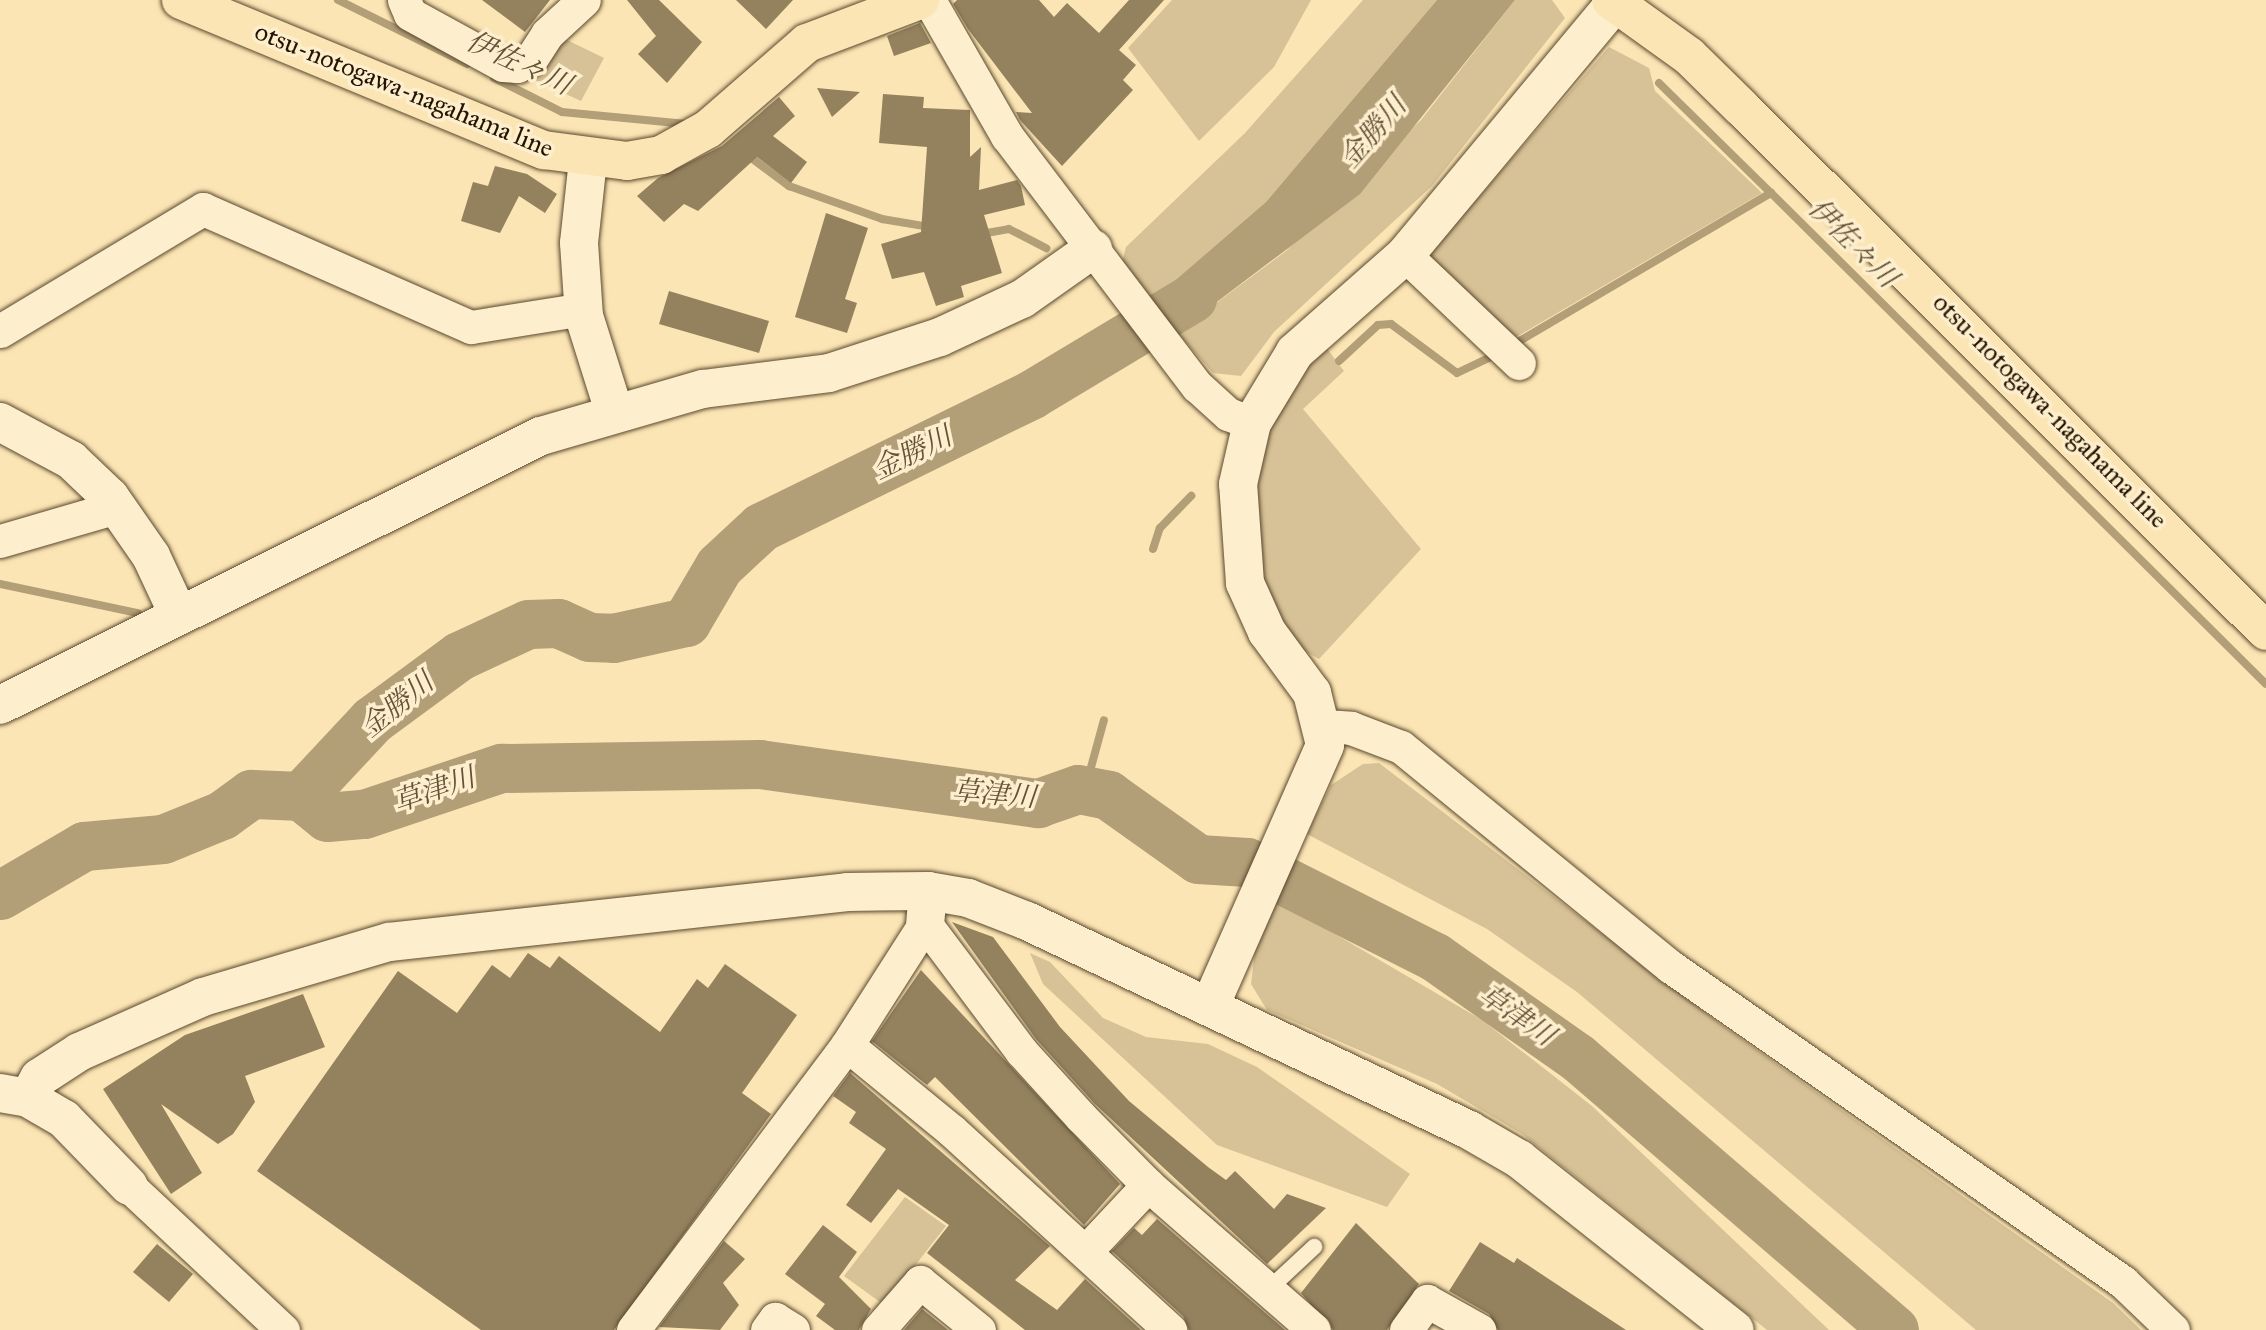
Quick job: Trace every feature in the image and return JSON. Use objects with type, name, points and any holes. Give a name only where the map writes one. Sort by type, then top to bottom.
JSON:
[{"type":"main road","name":"otsu-notogawa-nagahama line","points":[[181,0],[544,150],[588,160],[627,161],[680,147],[796,49],[920,0]]},
{"type":"main road","name":"otsu-notogawa-nagahama line","points":[[1613,1],[1689,56],[2266,631]]},
{"type":"street","points":[[404,0],[411,14],[503,65],[517,66],[584,0]]},
{"type":"street","points":[[929,0],[1007,136],[1197,386],[1228,414],[1252,423]]},
{"type":"street","points":[[1210,1006],[1313,779],[1325,726],[1312,692],[1267,632],[1245,583],[1236,524],[1252,423],[1294,352],[1405,255],[1613,1]]},
{"type":"street","points":[[588,160],[579,243],[584,309],[614,411]]},
{"type":"street","points":[[0,331],[203,209],[471,327],[584,309]]},
{"type":"street","points":[[0,705],[529,442],[614,411],[703,389],[829,373],[940,338],[1022,299],[1097,255]]},
{"type":"street","points":[[1405,255],[1519,363]]},
{"type":"street","points":[[0,422],[71,460],[117,507],[151,556],[179,616]]},
{"type":"street","points":[[0,541],[117,507]]},
{"type":"street","points":[[1325,726],[1351,728],[1401,747],[1671,967],[2123,1282],[2173,1330]]},
{"type":"street","points":[[283,1330],[129,1186],[64,1119],[14,1096],[39,1078],[136,1025],[289,967],[388,942],[553,920],[847,892],[926,907],[968,898],[1027,921],[1420,1104],[1519,1159],[1721,1324]]},
{"type":"street","points":[[633,1330],[847,1045],[926,907]]},
{"type":"street","points":[[926,907],[1021,1051],[1148,1185],[1314,1330]]},
{"type":"street","points":[[847,1045],[1086,1251],[1170,1330]]},
{"type":"street","points":[[1086,1251],[1148,1185]]},
{"type":"street","points":[[878,1330],[920,1282],[979,1330]]},
{"type":"street","points":[[1406,1330],[1427,1301],[1479,1330]]},
{"type":"street","points":[[767,1330],[775,1319],[793,1330]]},
{"type":"lane","points":[[1269,1289],[1314,1247]]},
{"type":"shaded area","points":[[1172,0],[1311,0],[1274,67],[1199,141],[1128,48]]},
{"type":"shaded area","points":[[1363,0],[1437,0],[1266,202],[1150,302],[1121,266],[1126,247],[1245,133]]},
{"type":"shaded area","points":[[1515,0],[1552,0],[1565,18],[1432,186],[1274,332],[1241,376],[1213,373],[1177,332],[1286,251],[1421,120]]},
{"type":"shaded area","points":[[561,37],[604,58],[581,101],[533,79]]},
{"type":"shaded area","points":[[1609,47],[1649,68],[1655,91],[1762,193],[1511,340],[1434,268],[1430,253]]},
{"type":"shaded area","points":[[1325,346],[1344,371],[1303,409],[1421,549],[1319,659],[1298,647],[1268,595],[1255,552],[1258,465],[1282,396]]},
{"type":"shaded area","points":[[1379,763],[1716,1021],[2113,1303],[2141,1330],[1976,1330],[1577,992],[1487,929],[1307,834],[1331,785],[1363,764]]},
{"type":"shaded area","points":[[1277,900],[1482,1020],[1592,1106],[1829,1330],[1767,1330],[1522,1134],[1437,1084],[1267,1010],[1251,984],[1255,951]]},
{"type":"shaded area","points":[[1030,953],[1050,962],[1103,1018],[1146,1037],[1208,1044],[1257,1067],[1410,1174],[1387,1207],[1217,1145],[1043,984]]},
{"type":"shaded area","points":[[905,1197],[946,1226],[884,1305],[844,1276]]},
{"type":"water","points":[[1437,0],[1515,0],[1360,194],[1177,332],[1150,302],[1266,202]]},
{"type":"building","points":[[482,0],[550,0],[525,32]]},
{"type":"building","points":[[627,0],[659,0],[702,42],[667,83],[638,54],[656,36]]},
{"type":"building","points":[[736,0],[793,0],[766,29]]},
{"type":"building","points":[[957,0],[1039,0],[1054,17],[1067,3],[1099,33],[1129,0],[1164,0],[1119,50],[1136,65],[1123,80],[1133,90],[1062,166],[1020,120],[1016,112],[1032,113],[968,29],[953,4]]},
{"type":"building","points":[[920,23],[931,43],[894,56],[887,36]]},
{"type":"building","points":[[817,88],[860,92],[832,117]]},
{"type":"building","points":[[883,94],[924,97],[923,108],[970,110],[970,157],[981,147],[979,190],[1017,180],[1021,186],[1025,205],[984,215],[1002,273],[961,286],[964,297],[936,306],[924,272],[892,279],[881,244],[921,232],[927,147],[879,143]]},
{"type":"building","points":[[779,97],[795,116],[773,136],[807,162],[791,183],[757,157],[698,211],[684,204],[664,222],[637,196],[658,178],[722,146]]},
{"type":"building","points":[[495,166],[527,174],[557,194],[545,213],[519,196],[500,233],[461,221],[473,182],[488,186]]},
{"type":"building","points":[[826,213],[868,228],[845,299],[857,303],[847,333],[795,317]]},
{"type":"building","points":[[669,291],[769,321],[759,353],[659,324]]},
{"type":"building","points":[[952,922],[993,937],[1060,1027],[1129,1101],[1208,1167],[1226,1180],[1235,1171],[1274,1209],[1287,1194],[1326,1208],[1267,1264],[1095,1104],[1036,1039]]},
{"type":"building","points":[[528,953],[550,968],[559,956],[660,1032],[697,979],[708,988],[725,964],[797,1015],[742,1093],[771,1114],[614,1330],[481,1330],[257,1171],[398,971],[457,1013],[492,965],[510,978]]},
{"type":"building","points":[[921,970],[1120,1184],[1084,1225],[935,1077],[927,1085],[872,1041]]},
{"type":"building","points":[[303,994],[325,1047],[245,1076],[255,1102],[233,1134],[218,1144],[161,1104],[202,1173],[171,1194],[103,1089],[185,1035]]},
{"type":"building","points":[[850,1073],[1050,1246],[1015,1280],[1057,1310],[1085,1279],[1141,1330],[1025,1330],[927,1253],[949,1225],[898,1189],[871,1223],[846,1205],[886,1149],[849,1123],[856,1112],[833,1096]]},
{"type":"building","points":[[1157,1219],[1285,1330],[1189,1330],[1183,1316],[1112,1251],[1134,1228],[1142,1235]]},
{"type":"building","points":[[1356,1223],[1419,1284],[1387,1330],[1333,1330],[1301,1293]]},
{"type":"building","points":[[823,1225],[857,1252],[839,1277],[871,1309],[859,1330],[835,1330],[816,1316],[825,1304],[785,1274]]},
{"type":"building","points":[[724,1241],[745,1259],[723,1283],[739,1305],[720,1330],[659,1327]]},
{"type":"building","points":[[1480,1242],[1514,1263],[1517,1258],[1626,1330],[1498,1330],[1489,1314],[1449,1291]]},
{"type":"building","points":[[157,1244],[193,1274],[169,1302],[133,1272]]},
{"type":"building","points":[[922,1309],[948,1330],[904,1330]]},
{"type":"waterway","name":"伊佐々川","points":[[338,0],[467,64]]},
{"type":"waterway","name":"伊佐々川","points":[[494,78],[562,112],[686,124]]},
{"type":"waterway","points":[[1659,83],[1771,193]]},
{"type":"waterway","name":"伊佐々川","points":[[746,154],[789,186],[882,219],[930,227]]},
{"type":"waterway","name":"伊佐々川","points":[[1511,346],[1771,193],[2266,684]]},
{"type":"waterway","name":"伊佐々川","points":[[981,234],[1009,229],[1046,248]]},
{"type":"waterway","name":"金勝川","points":[[301,796],[372,720],[459,656],[528,624],[558,623],[589,637],[613,638],[686,622],[719,566],[761,527],[1032,394],[1192,298]]},
{"type":"waterway","name":"伊佐々川","points":[[1339,361],[1378,325],[1391,324],[1457,373],[1497,354]]},
{"type":"waterway","name":"伊佐々川","points":[[1153,549],[1160,528],[1191,496]]},
{"type":"waterway","points":[[0,584],[138,613]]},
{"type":"waterway","name":"伊佐々川","points":[[1078,789],[1087,782],[1104,720]]},
{"type":"waterway","name":"草津川","points":[[0,895],[84,846],[163,839],[222,815],[251,794],[301,796],[327,817],[364,814],[501,768],[759,764],[1038,803],[1078,789],[1108,795],[1198,859],[1247,862],[1435,957],[1577,1057],[1894,1330]]}]
